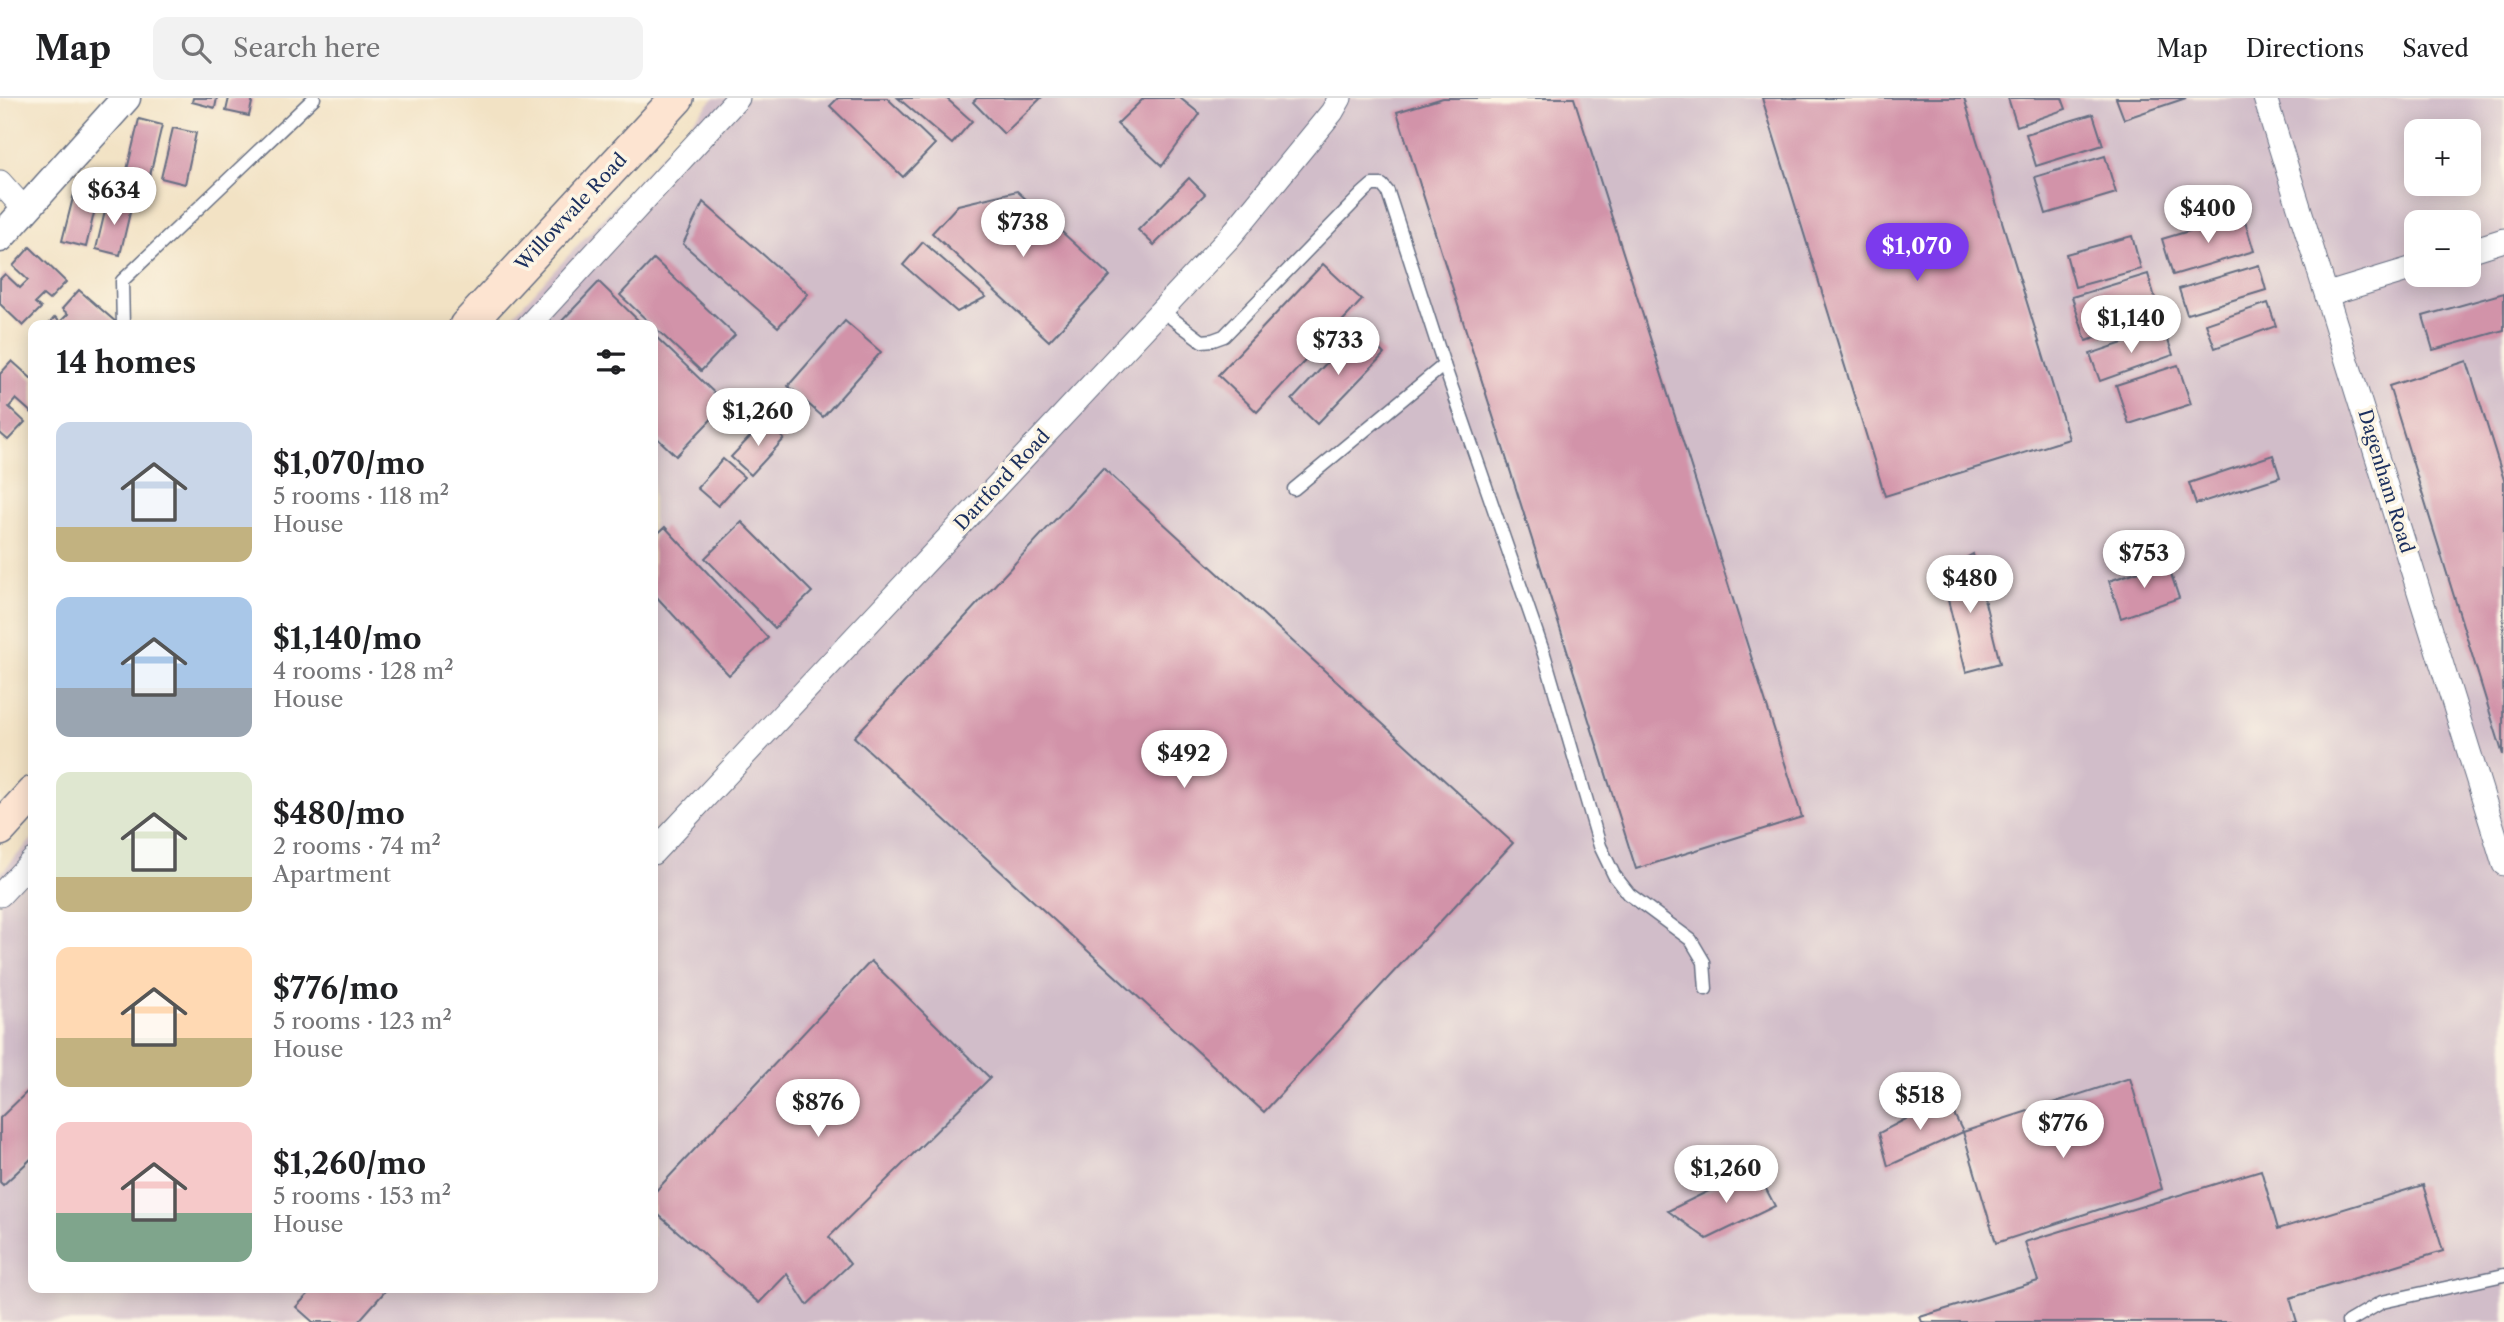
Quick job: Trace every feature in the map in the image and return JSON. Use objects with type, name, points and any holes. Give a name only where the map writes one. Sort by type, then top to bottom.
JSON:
[{"type":"main road","name":"Willowvale Road","points":[[472,320],[677,98]]},
{"type":"main road","points":[[0,829],[28,798]]},
{"type":"street","points":[[0,238],[126,98]]},
{"type":"street","points":[[534,320],[738,98]]},
{"type":"street","name":"Dartford Road","points":[[658,848],[1229,238],[1332,113],[1339,98]]},
{"type":"street","name":"Dagenham Road","points":[[2265,98],[2504,864]]},
{"type":"street","points":[[0,182],[26,211]]},
{"type":"street","points":[[2481,247],[2504,240]]},
{"type":"street","points":[[2328,294],[2404,271]]},
{"type":"street","points":[[0,895],[28,865]]},
{"type":"lane","points":[[123,320],[122,281],[314,98]]},
{"type":"lane","points":[[1161,310],[1202,341],[1224,335],[1372,185],[1382,185],[1388,192],[1444,365],[1544,654],[1600,846],[1614,875],[1629,894],[1691,940],[1704,962],[1706,989]]},
{"type":"lane","points":[[1294,489],[1444,365]]},
{"type":"lane","points":[[2348,1322],[2382,1302],[2504,1275]]},
{"type":"shaded area","points":[[714,98],[2504,98],[2504,1322],[0,1322],[0,874],[28,843],[28,1293],[658,1293],[658,320],[509,320]]},
{"type":"building","points":[[193,98],[217,98],[215,108],[192,102]]},
{"type":"building","points":[[229,98],[253,98],[249,116],[226,111]]},
{"type":"building","points":[[838,98],[887,98],[935,144],[903,177],[830,106]]},
{"type":"building","points":[[898,98],[946,98],[972,121],[952,144]]},
{"type":"building","points":[[977,98],[1041,98],[1004,134],[973,102]]},
{"type":"building","points":[[1144,98],[1180,98],[1200,114],[1162,166],[1117,124]]},
{"type":"building","points":[[1443,98],[1574,98],[1802,817],[1636,869],[1397,112]]},
{"type":"building","points":[[1762,98],[1964,98],[2069,439],[1885,496]]},
{"type":"building","points":[[2008,98],[2062,98],[2066,109],[2017,126]]},
{"type":"building","points":[[2116,98],[2186,98],[2124,119]]},
{"type":"building","points":[[2093,114],[2103,145],[2036,166],[2026,134]]},
{"type":"building","points":[[139,119],[162,125],[150,175],[127,170]]},
{"type":"building","points":[[173,128],[196,133],[185,184],[161,178]]},
{"type":"building","points":[[2105,156],[2116,193],[2046,214],[2035,177]]},
{"type":"building","points":[[1189,178],[1205,194],[1154,245],[1138,230]]},
{"type":"building","points":[[75,190],[98,196],[86,247],[62,241]]},
{"type":"building","points":[[1017,191],[1110,276],[1049,341],[932,233],[958,205]]},
{"type":"building","points":[[108,199],[132,204],[120,255],[96,249]]},
{"type":"building","points":[[703,202],[808,294],[778,327],[683,244]]},
{"type":"building","points":[[2243,215],[2254,251],[2173,275],[2162,239]]},
{"type":"building","points":[[2132,236],[2141,269],[2075,287],[2066,254]]},
{"type":"building","points":[[923,242],[986,297],[957,312],[903,265]]},
{"type":"building","points":[[30,247],[66,282],[49,300],[43,295],[35,303],[41,308],[23,326],[0,304],[0,279],[5,274],[20,288],[28,280],[13,266]]},
{"type":"building","points":[[654,259],[735,335],[701,371],[658,331],[658,320],[647,320],[620,295]]},
{"type":"building","points":[[1323,264],[1362,300],[1257,412],[1218,375]]},
{"type":"building","points":[[2259,265],[2266,290],[2187,314],[2179,289]]},
{"type":"building","points":[[2148,274],[2161,318],[2086,341],[2072,297]]},
{"type":"building","points":[[599,282],[638,320],[563,320]]},
{"type":"building","points":[[79,290],[114,320],[62,320],[68,314],[62,309]]},
{"type":"building","points":[[2504,293],[2504,330],[2433,350],[2423,316]]},
{"type":"building","points":[[2268,303],[2276,326],[2215,348],[2206,324]]},
{"type":"building","points":[[845,321],[881,352],[823,417],[788,386]]},
{"type":"building","points":[[1358,329],[1384,354],[1317,424],[1292,400]]},
{"type":"building","points":[[2164,329],[2173,355],[2100,381],[2090,354]]},
{"type":"building","points":[[658,339],[726,404],[676,456],[658,439]]},
{"type":"building","points":[[12,361],[28,375],[28,410],[16,399],[9,407],[25,422],[8,440],[0,433],[0,374]]},
{"type":"building","points":[[2467,361],[2504,480],[2503,755],[2389,386]]},
{"type":"building","points":[[2178,365],[2191,404],[2129,424],[2116,385]]},
{"type":"building","points":[[765,421],[784,439],[751,475],[731,457]]},
{"type":"building","points":[[2273,455],[2280,477],[2196,504],[2189,483]]},
{"type":"building","points":[[723,459],[744,477],[718,506],[697,488]]},
{"type":"building","points":[[1103,468],[1513,843],[1264,1112],[854,737]]},
{"type":"building","points":[[742,522],[812,592],[775,628],[705,558]]},
{"type":"building","points":[[665,527],[768,638],[729,675],[658,598],[658,533]]},
{"type":"building","points":[[1973,554],[2000,663],[1966,672],[1941,572]]},
{"type":"building","points":[[2167,562],[2179,598],[2121,618],[2109,581]]},
{"type":"building","points":[[871,961],[990,1078],[829,1237],[850,1264],[807,1305],[787,1274],[759,1303],[658,1214],[658,1189]]},
{"type":"building","points":[[2130,1078],[2162,1189],[1996,1243],[1963,1132]]},
{"type":"building","points":[[28,1091],[28,1162],[3,1185],[0,1182],[0,1118]]},
{"type":"building","points":[[1946,1098],[1963,1132],[1888,1166],[1879,1133]]},
{"type":"building","points":[[1755,1168],[1775,1206],[1707,1239],[1668,1211]]},
{"type":"building","points":[[2261,1170],[2278,1229],[2423,1185],[2443,1251],[2290,1298],[2297,1322],[1922,1322],[1920,1317],[2038,1281],[2025,1242]]},
{"type":"building","points":[[309,1293],[384,1293],[358,1322],[313,1322],[296,1307]]}]
